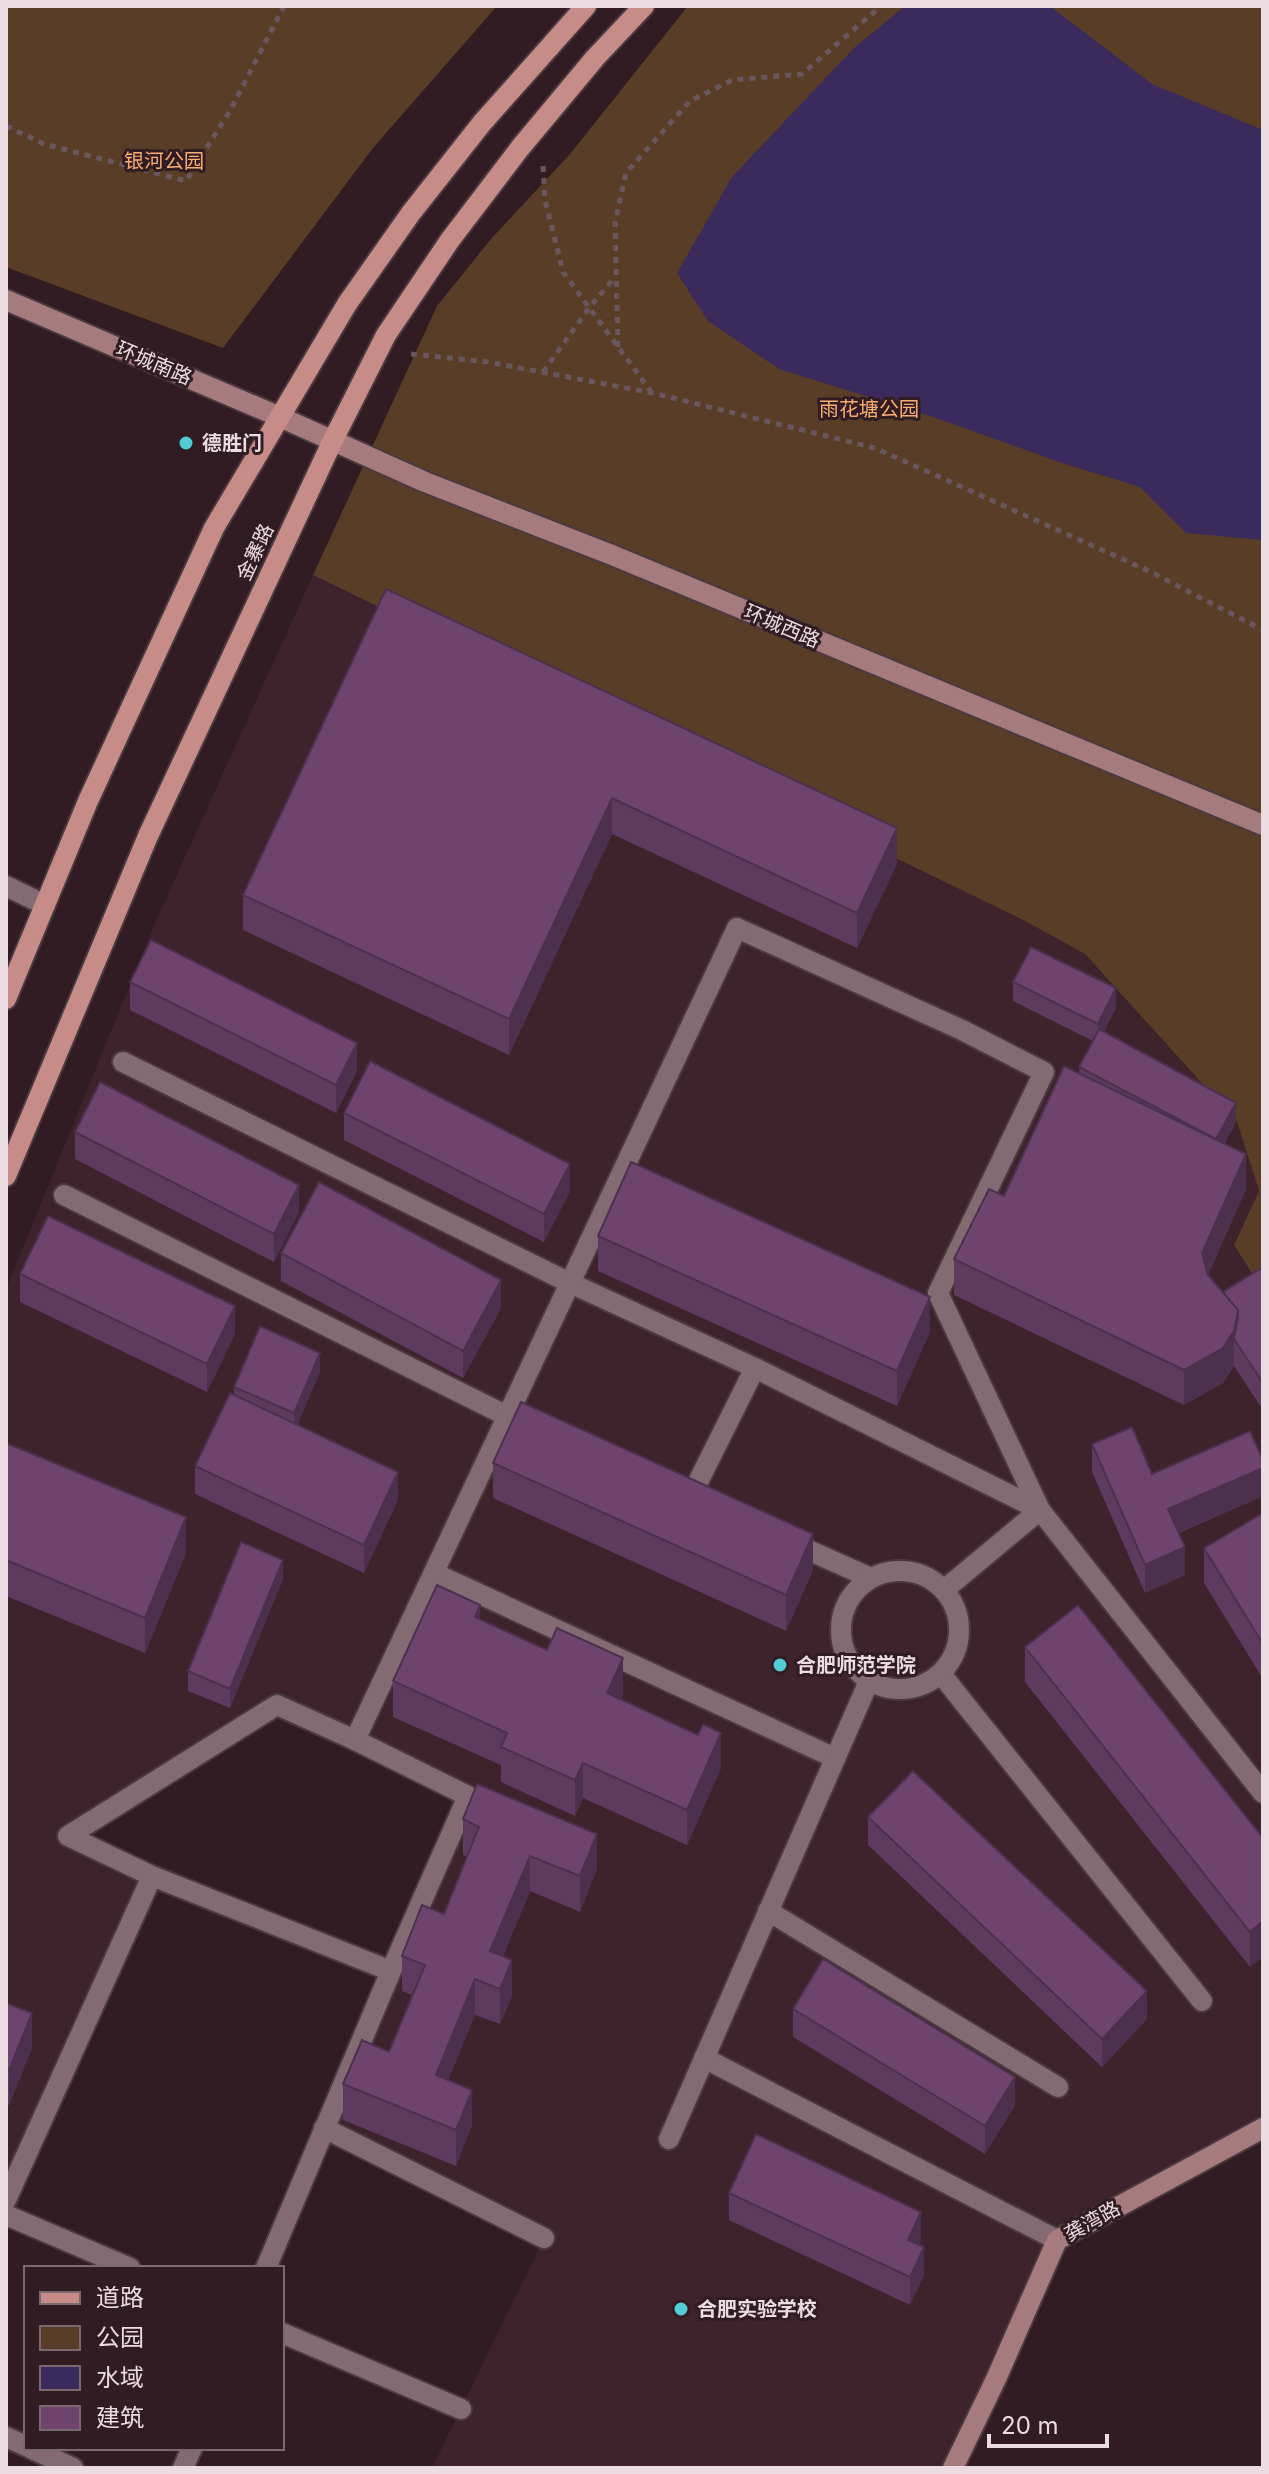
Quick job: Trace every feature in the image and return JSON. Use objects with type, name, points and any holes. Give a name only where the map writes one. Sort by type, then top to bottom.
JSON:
[{"type":"main road","points":[[6,999],[88,801],[214,528],[347,304],[411,213],[482,123],[586,6]]},
{"type":"main road","name":"金寨路","points":[[6,1176],[148,836],[333,440],[386,335],[450,240],[520,148],[595,58],[644,6]]},
{"type":"street","name":"环城南路","points":[[6,300],[302,426]]},
{"type":"street","name":"环城西路","points":[[302,426],[425,482],[612,555],[1263,825]]},
{"type":"street","points":[[6,886],[45,905]]},
{"type":"street","points":[[355,1740],[737,928],[962,1030],[1044,1072],[938,1293],[1040,1510],[1263,1793]]},
{"type":"street","points":[[123,1062],[570,1283],[755,1368],[1040,1510]]},
{"type":"street","points":[[64,1195],[535,1429]]},
{"type":"street","points":[[690,1498],[755,1368]]},
{"type":"street","points":[[944,1590],[1040,1510]]},
{"type":"street","points":[[774,1534],[871,1578]]},
{"type":"street","points":[[891,1571],[911,1571],[929,1578],[944,1590],[955,1605],[960,1623],[959,1642],[952,1660],[941,1674],[925,1685],[907,1690],[888,1689],[869,1681],[853,1668],[843,1649],[840,1629],[844,1608],[855,1590],[871,1578],[891,1571]]},
{"type":"street","points":[[434,1573],[835,1758]]},
{"type":"street","points":[[941,1674],[1202,2001]]},
{"type":"street","points":[[669,2139],[869,1681]]},
{"type":"street","points":[[267,2266],[468,1796],[277,1705],[68,1836],[152,1876],[391,1971]]},
{"type":"street","points":[[6,2200],[152,1876]]},
{"type":"street","points":[[768,1911],[1058,2087]]},
{"type":"street","points":[[704,2058],[1057,2240]]},
{"type":"street","points":[[324,2128],[544,2238]]},
{"type":"street","name":"龚湾路","points":[[953,2468],[1057,2240],[1263,2128]]},
{"type":"street","points":[[6,2215],[125,2266]]},
{"type":"street","points":[[284,2334],[461,2409]]},
{"type":"street","points":[[34,2450],[73,2468]]},
{"type":"path","points":[[6,126],[44,144],[186,181],[231,109],[284,6]]},
{"type":"path","points":[[618,347],[615,223],[626,173],[690,101],[732,80],[802,74],[881,6]]},
{"type":"path","points":[[543,164],[545,200],[563,272],[653,393]]},
{"type":"path","points":[[543,372],[616,276]]},
{"type":"path","points":[[378,351],[488,362],[653,393],[875,448],[1149,571],[1263,630]]},
{"type":"shaded area","name":"合肥师范学院","points":[[313,575],[1021,919],[1085,954],[1237,1122],[1259,1191],[1234,1245],[1263,1291],[1263,2128],[1057,2240],[953,2468],[432,2468],[544,2238],[324,2128],[468,1797],[278,1706],[68,1835],[152,1876],[6,2200],[6,1289],[155,923]]},
{"type":"green space","name":"银河公园","points":[[6,6],[497,6],[373,148],[223,348],[6,267]]},
{"type":"green space","name":"雨花塘公园","points":[[688,6],[1263,6],[1263,1291],[1234,1245],[1259,1191],[1237,1122],[1085,954],[1021,919],[313,575],[437,306],[491,239],[570,154]]},
{"type":"water","points":[[905,6],[1050,6],[1152,84],[1263,130],[1263,540],[1186,533],[1140,487],[779,369],[708,321],[677,273],[732,177],[854,48]]},
{"type":"building","points":[[386,589],[897,828],[857,913],[612,798],[509,1019],[243,895]]},
{"type":"building","points":[[151,940],[357,1043],[336,1085],[130,982]]},
{"type":"building","points":[[1031,947],[1116,988],[1098,1024],[1013,982]]},
{"type":"building","points":[[1099,1029],[1236,1103],[1216,1139],[1079,1067]]},
{"type":"building","points":[[370,1061],[570,1164],[544,1214],[344,1113]]},
{"type":"building","points":[[1064,1066],[1246,1154],[1202,1253],[1208,1275],[1238,1310],[1234,1331],[1223,1348],[1184,1370],[954,1259],[989,1189],[1004,1196]]},
{"type":"building","points":[[100,1082],[299,1185],[274,1234],[75,1132]]},
{"type":"building","points":[[631,1162],[930,1297],[897,1371],[598,1236]]},
{"type":"building","points":[[319,1182],[501,1280],[463,1351],[281,1253]]},
{"type":"building","points":[[48,1216],[235,1306],[207,1364],[20,1274]]},
{"type":"building","points":[[1261,1268],[1263,1383],[1234,1339],[1238,1310],[1223,1292]]},
{"type":"building","points":[[260,1326],[320,1353],[294,1413],[234,1387]]},
{"type":"building","points":[[230,1393],[398,1472],[364,1545],[195,1466]]},
{"type":"building","points":[[521,1402],[813,1534],[786,1595],[493,1463]]},
{"type":"building","points":[[1132,1427],[1152,1474],[1250,1431],[1263,1460],[1263,1468],[1168,1509],[1185,1547],[1145,1565],[1092,1444]]},
{"type":"building","points":[[6,1443],[186,1517],[145,1618],[6,1560]]},
{"type":"building","points":[[1263,1513],[1263,1644],[1204,1548]]},
{"type":"building","points":[[241,1542],[283,1560],[230,1689],[188,1671]]},
{"type":"building","points":[[437,1585],[480,1605],[475,1617],[547,1650],[557,1628],[623,1658],[607,1693],[698,1735],[703,1724],[721,1733],[687,1810],[583,1763],[575,1780],[501,1747],[507,1733],[393,1681]]},
{"type":"building","points":[[1078,1605],[1263,1838],[1263,1921],[1250,1932],[1025,1647]]},
{"type":"building","points":[[913,1771],[1147,1991],[1102,2039],[868,1817]]},
{"type":"building","points":[[477,1784],[597,1834],[580,1876],[530,1856],[490,1951],[512,1960],[500,1989],[475,1979],[436,2075],[472,2090],[456,2130],[343,2084],[362,2040],[389,2052],[425,1965],[402,1956],[422,1905],[444,1914],[479,1827],[463,1819]]},
{"type":"building","points":[[823,1959],[1015,2077],[985,2126],[793,2009]]},
{"type":"building","points":[[6,2003],[32,2013],[9,2070],[6,2068]]},
{"type":"building","points":[[756,2134],[921,2212],[908,2240],[924,2247],[910,2277],[729,2193]]},
{"type":"place","name":"德胜门","points":[[186,443]]},
{"type":"place","name":"合肥师范学院","points":[[780,1665]]},
{"type":"place","name":"合肥实验学校","points":[[681,2309]]}]
